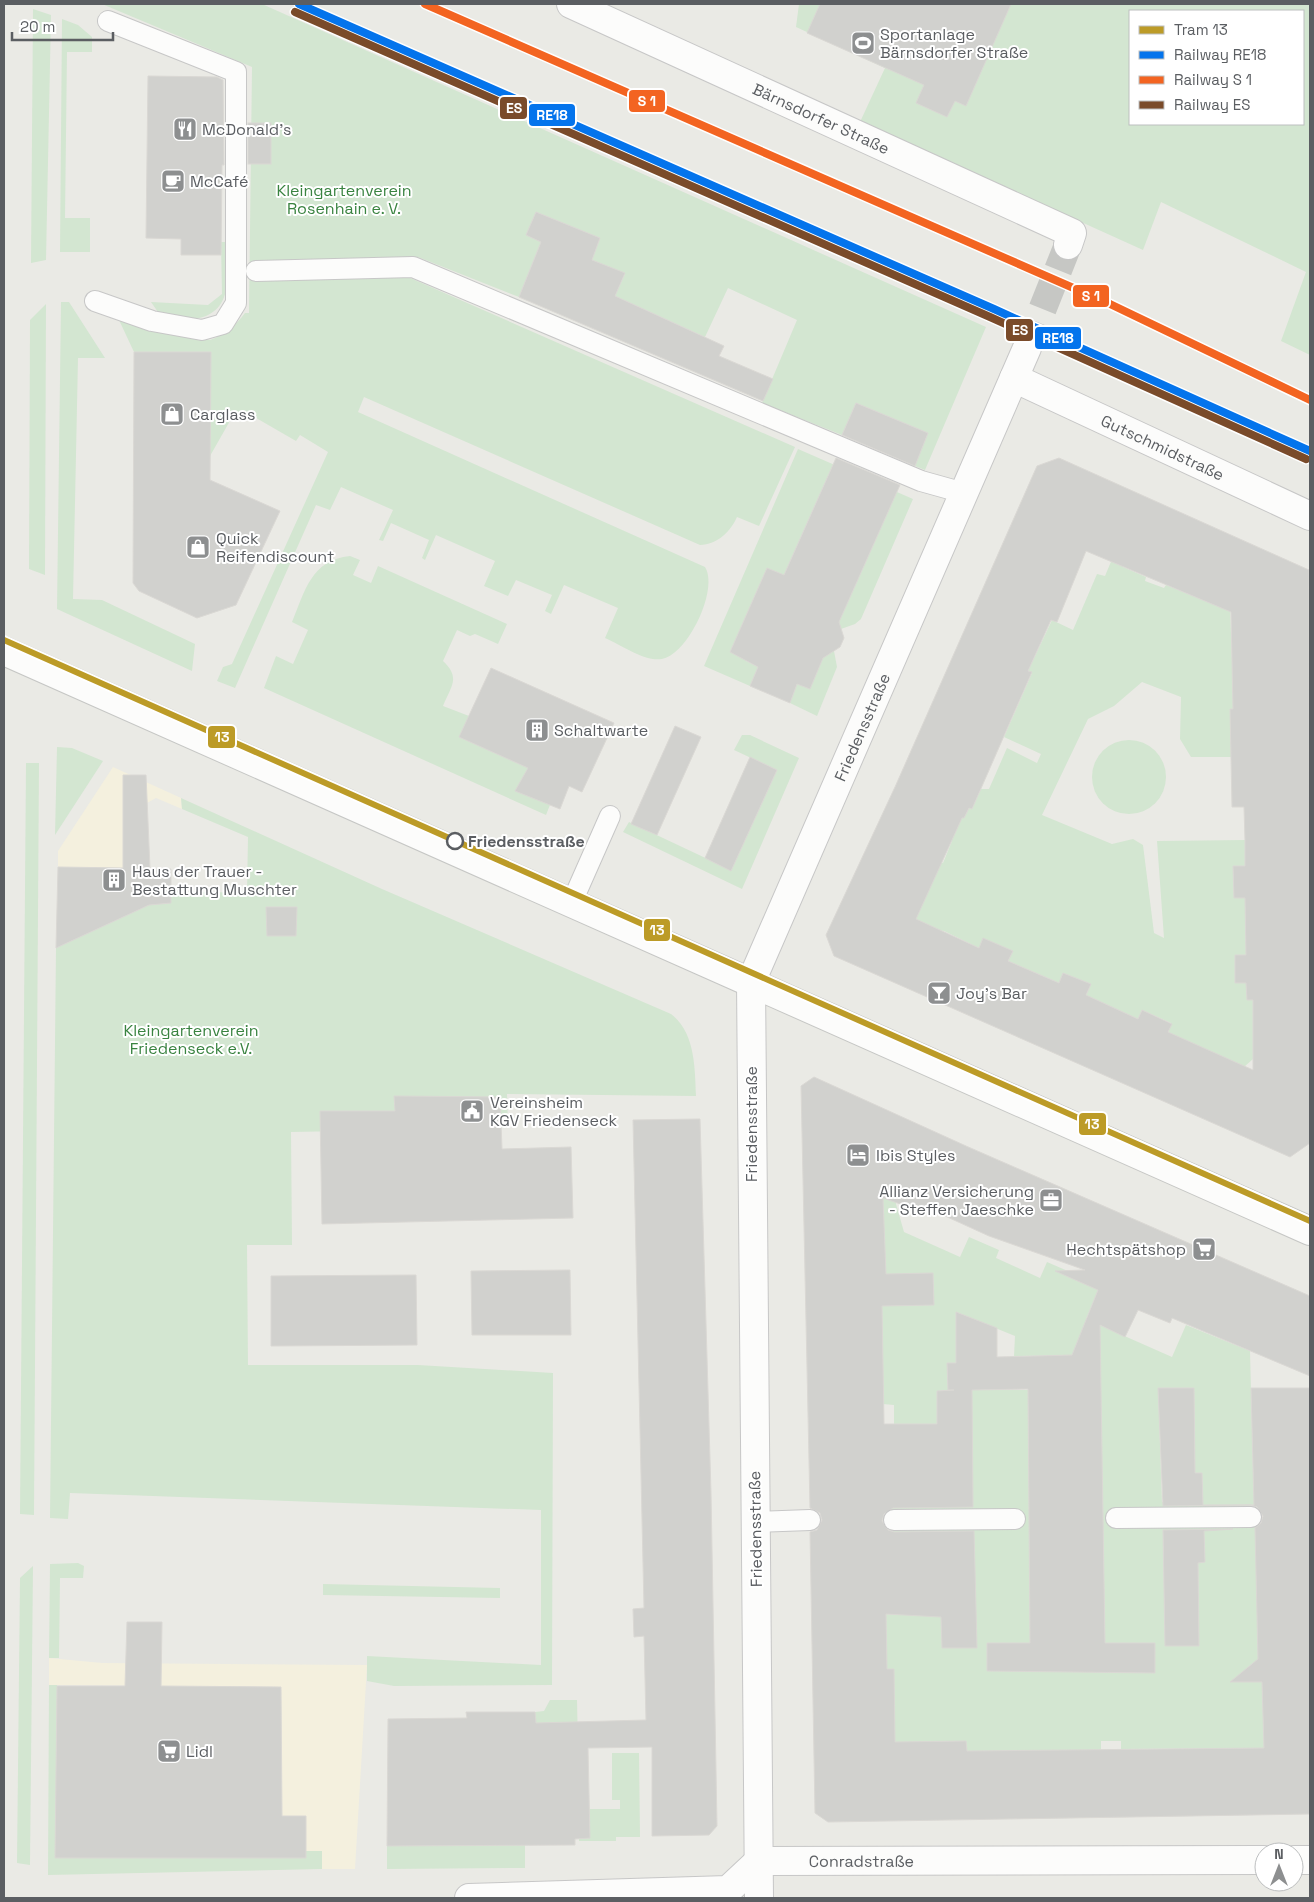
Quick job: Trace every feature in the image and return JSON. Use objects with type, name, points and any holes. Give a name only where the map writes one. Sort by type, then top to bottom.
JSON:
[{"type":"street","name":"Bärnsdorfer Straße","points":[[571,4],[1070,239]]},
{"type":"street","name":"Friedensstraße","points":[[759,1898],[751,982],[1027,348]]},
{"type":"street","name":"Gutschmidstraße","points":[[1014,378],[1310,516]]},
{"type":"street","points":[[4,651],[1310,1231]]},
{"type":"street","name":"Conradstraße","points":[[759,1861],[1254,1860]]},
{"type":"street","points":[[470,1898],[728,1890],[759,1861]]},
{"type":"lane","points":[[95,301],[152,321],[202,330],[224,324],[236,304],[236,72],[108,21]]},
{"type":"lane","points":[[256,271],[413,267],[920,481],[964,493]]},
{"type":"lane","points":[[572,902],[610,816]]},
{"type":"lane","points":[[1116,1518],[1251,1517]]},
{"type":"lane","points":[[894,1520],[1016,1519]]},
{"type":"lane","points":[[755,1522],[810,1520]]},
{"type":"shaded area","points":[[113,767],[181,798],[182,809],[156,798],[147,803],[123,868],[58,867],[58,851]]},
{"type":"shaded area","points":[[49,1658],[102,1663],[367,1665],[355,1869],[322,1869],[322,1851],[306,1851],[306,1816],[282,1816],[281,1687],[49,1685]]},
{"type":"green space","name":"Kleingartenverein Rosenhain e. V.","points":[[102,4],[262,4],[986,327],[925,470],[915,466],[928,433],[856,403],[842,435],[762,403],[797,320],[728,288],[705,337],[615,296],[625,274],[592,260],[600,238],[536,212],[526,235],[541,242],[519,297],[418,257],[408,277],[795,447],[759,526],[737,517],[727,532],[718,540],[700,545],[364,397],[358,412],[705,567],[708,577],[708,590],[699,619],[691,633],[682,646],[672,655],[662,659],[641,656],[605,638],[618,608],[564,585],[551,614],[545,611],[552,595],[516,580],[508,596],[484,586],[495,561],[436,535],[425,560],[422,558],[429,540],[391,523],[383,541],[379,540],[393,510],[341,487],[330,510],[316,505],[235,688],[217,681],[223,667],[232,664],[328,452],[300,435],[296,441],[249,414],[235,412],[210,456],[211,353],[134,352],[119,320],[210,340],[234,326],[245,313],[249,313],[252,67]]},
{"type":"green space","points":[[799,4],[1310,4],[1310,355],[1281,341],[1306,272],[1161,202],[1143,250],[860,122],[885,68],[796,27]]},
{"type":"green space","points":[[33,9],[51,15],[46,260],[31,263]]},
{"type":"green space","points":[[62,19],[78,25],[92,37],[92,52],[67,52],[65,218],[90,218],[90,252],[60,252]]},
{"type":"green space","points":[[221,242],[226,242],[228,275],[225,296],[220,304],[213,312],[198,318],[160,315],[151,302],[208,305],[222,294]]},
{"type":"green space","points":[[61,302],[69,302],[105,358],[78,358],[73,599],[102,600],[195,644],[192,671],[57,609]]},
{"type":"green space","points":[[46,304],[45,575],[29,569],[30,320]]},
{"type":"green space","points":[[798,449],[913,499],[861,619],[855,624],[841,629],[836,627],[829,474],[746,661],[758,667],[750,686],[704,666]]},
{"type":"green space","points":[[1115,552],[1127,557],[1123,567],[1146,577],[1145,581],[1164,588],[1166,585],[1217,606],[1230,605],[1232,663],[1244,757],[1191,757],[1180,739],[1181,697],[1142,682],[1114,706],[1088,719],[1042,815],[1112,844],[1133,839],[1143,845],[1154,933],[1164,938],[1157,841],[1245,840],[1245,868],[1233,869],[1234,898],[1245,898],[1246,955],[1235,955],[1235,983],[1246,983],[1247,1000],[1253,1000],[1253,1059],[1244,1067],[1168,1033],[1171,1023],[1142,1010],[1138,1019],[1086,996],[1091,984],[1063,973],[1059,983],[1008,961],[1013,951],[979,948],[944,931],[916,927],[914,906],[941,862],[943,863],[952,841],[949,839],[959,817],[964,818],[969,808],[972,809],[981,789],[989,789],[1007,748],[1037,763],[1041,754],[1004,737],[1032,673],[1028,671],[1052,620],[1073,630],[1097,574],[1105,576]]},
{"type":"green space","points":[[350,556],[360,560],[353,575],[371,583],[378,566],[507,624],[498,644],[475,634],[470,636],[457,630],[443,661],[452,672],[453,682],[443,706],[469,716],[559,782],[546,815],[264,688],[276,656],[293,664],[308,630],[292,622],[311,579],[326,564]]},
{"type":"green space","points":[[827,648],[834,651],[837,667],[817,716],[790,703],[797,684]]},
{"type":"green space","points":[[742,735],[750,735],[799,758],[742,889],[623,832],[629,822],[731,870],[777,770],[734,750]]},
{"type":"green space","points":[[1129,740],[1143,743],[1155,751],[1163,763],[1166,777],[1163,791],[1155,803],[1143,811],[1129,814],[1115,811],[1103,803],[1095,791],[1092,777],[1095,763],[1103,751],[1115,743]]},
{"type":"green space","points":[[57,747],[72,748],[103,761],[55,835]]},
{"type":"green space","points":[[26,763],[39,763],[34,1515],[20,1514]]},
{"type":"green space","name":"Kleingartenverein Friedenseck e.V.","points":[[181,798],[382,889],[671,1014],[685,1030],[694,1062],[696,1096],[507,1094],[508,1128],[291,1132],[292,1245],[247,1245],[248,1365],[418,1365],[553,1373],[552,1685],[394,1686],[367,1681],[367,1656],[541,1665],[541,1510],[70,1493],[68,1519],[50,1518],[56,948],[149,905],[171,903],[171,891],[247,893],[248,837],[182,809]]},
{"type":"green space","points":[[900,1187],[896,1204],[904,1232],[960,1257],[969,1237],[999,1250],[996,1258],[1040,1278],[1047,1262],[1100,1285],[1086,1319],[1172,1357],[1186,1325],[1250,1351],[1253,1472],[1259,1505],[1251,1505],[1251,1527],[1260,1527],[1256,1563],[1259,1663],[1253,1663],[1248,1667],[1251,1682],[1262,1682],[1264,1748],[1121,1749],[1121,1741],[1101,1741],[1101,1750],[967,1752],[966,1741],[936,1741],[877,1753],[887,1669],[886,1614],[896,1615],[896,1594],[884,1531],[894,1531],[893,1511],[884,1511],[894,1455],[894,1405],[883,1404],[882,1306],[934,1305],[933,1273],[880,1275],[868,1207]],"holes":[[[956,1312],[1015,1336],[1014,1356],[1100,1355],[1105,1643],[1155,1643],[1155,1673],[987,1670],[987,1643],[1030,1643],[1028,1390],[972,1390],[938,1472],[937,1391],[948,1390],[947,1363],[956,1363]],[[1158,1388],[1194,1388],[1195,1473],[1202,1473],[1203,1502],[1162,1502]],[[1204,1533],[1205,1562],[1198,1563],[1199,1645],[1165,1646],[1163,1534]],[[940,1566],[976,1648],[942,1648]]]},
{"type":"green space","points":[[78,1563],[84,1566],[83,1578],[60,1578],[59,1658],[49,1658],[50,1564]]},
{"type":"green space","points":[[33,1566],[30,1865],[17,1863],[20,1578]]},
{"type":"green space","points":[[323,1584],[500,1588],[500,1598],[323,1595]]},
{"type":"green space","points":[[49,1685],[57,1685],[56,1857],[306,1858],[306,1851],[322,1851],[322,1869],[48,1875]]},
{"type":"green space","points":[[550,1700],[577,1700],[578,1748],[536,1749],[535,1712],[544,1711]]},
{"type":"green space","points":[[612,1753],[639,1753],[640,1837],[616,1837],[616,1841],[579,1841],[579,1839],[590,1838],[589,1809],[620,1809],[620,1800],[612,1800]]},
{"type":"green space","points":[[525,1845],[525,1868],[387,1869],[387,1846]]},
{"type":"building","points":[[820,4],[1011,4],[966,106],[955,101],[947,117],[916,103],[924,85],[807,33]]},
{"type":"building","name":"McDonald's","points":[[148,76],[217,77],[223,80],[224,165],[222,165],[221,255],[181,255],[181,239],[146,238]]},
{"type":"building","points":[[248,123],[271,123],[271,164],[248,164]]},
{"type":"building","points":[[536,212],[600,238],[592,260],[625,273],[615,296],[724,346],[719,356],[773,379],[763,401],[519,297],[541,242],[526,235]]},
{"type":"building","points":[[134,352],[211,352],[210,480],[280,511],[236,605],[197,618],[139,591],[133,583]]},
{"type":"building","points":[[856,403],[928,433],[915,466],[842,435]]},
{"type":"building","points":[[836,458],[900,485],[839,622],[844,638],[840,647],[823,658],[810,689],[797,684],[790,703],[750,686],[758,667],[730,652],[767,568],[784,575]]},
{"type":"building","points":[[1059,458],[1309,570],[1310,1143],[1290,1157],[834,956],[826,935],[895,787],[1037,466]],"holes":[[[1086,551],[1231,612],[1233,709],[1230,709],[1232,807],[1244,807],[1245,840],[1245,866],[1233,866],[1234,898],[1245,898],[1246,955],[1235,955],[1235,983],[1246,983],[1247,1000],[1253,1000],[1253,1070],[1168,1032],[1172,1024],[1142,1010],[1138,1019],[1086,995],[1091,984],[1063,973],[1059,983],[1008,961],[1013,951],[983,938],[979,948],[916,919],[962,818],[964,818],[969,808],[972,809],[1032,672],[1028,671],[1051,620],[1057,622]]]},
{"type":"building","name":"Schaltwarte","points":[[491,668],[614,723],[582,792],[569,786],[560,809],[515,791],[528,768],[459,737]]},
{"type":"building","points":[[675,726],[701,737],[657,835],[631,824]]},
{"type":"building","points":[[750,757],[777,770],[731,871],[705,858]]},
{"type":"building","name":"Haus der Trauer - Bestattung Muschter","points":[[123,775],[146,775],[150,869],[171,869],[171,903],[149,905],[56,948],[58,867],[123,868]]},
{"type":"building","points":[[266,907],[297,907],[296,936],[267,936]]},
{"type":"building","points":[[814,1077],[966,1146],[1310,1296],[1310,1376],[1172,1318],[1170,1323],[1138,1310],[1125,1337],[1100,1325],[1105,1643],[1155,1643],[1155,1673],[987,1671],[987,1643],[1030,1643],[1028,1389],[972,1390],[973,1507],[893,1508],[884,1514],[882,1521],[888,1530],[894,1532],[974,1531],[977,1648],[942,1648],[941,1617],[886,1614],[887,1669],[894,1669],[895,1742],[966,1741],[967,1751],[1264,1748],[1262,1682],[1230,1682],[1258,1659],[1255,1528],[1261,1523],[1263,1516],[1257,1507],[1251,1505],[1254,1505],[1251,1388],[1310,1388],[1310,1814],[828,1822],[815,1813],[810,1532],[817,1530],[822,1520],[820,1513],[810,1508],[801,1086]],"holes":[[[883,1198],[932,1215],[932,1210],[989,1236],[1085,1270],[1055,1271],[1098,1290],[1072,1355],[997,1357],[997,1328],[956,1312],[956,1363],[947,1363],[948,1390],[954,1390],[937,1391],[937,1424],[884,1424],[882,1306],[934,1305],[933,1273],[886,1274]]]},
{"type":"building","points":[[394,1096],[500,1097],[502,1149],[571,1147],[573,1218],[322,1224],[320,1111],[395,1111]]},
{"type":"building","points":[[700,1119],[711,1493],[717,1826],[709,1835],[652,1836],[652,1747],[588,1748],[590,1838],[575,1839],[575,1845],[387,1846],[388,1719],[467,1718],[466,1712],[535,1712],[536,1723],[646,1720],[644,1636],[634,1637],[633,1609],[644,1608],[633,1120]]},
{"type":"building","points":[[570,1270],[571,1335],[472,1335],[471,1271]]},
{"type":"building","points":[[416,1275],[417,1345],[271,1346],[271,1276]]},
{"type":"building","points":[[1158,1388],[1194,1388],[1195,1473],[1202,1473],[1203,1505],[1251,1505],[1163,1506]]},
{"type":"building","points":[[1233,1529],[1204,1531],[1205,1562],[1198,1563],[1199,1646],[1165,1646],[1163,1530]]},
{"type":"building","name":"Lidl","points":[[127,1622],[162,1622],[161,1686],[281,1687],[282,1816],[306,1816],[306,1858],[55,1858],[57,1686],[125,1686]]},
{"type":"tunnel","points":[[1027,348],[1068,245]]},
{"type":"tram line","name":"13","points":[[4,640],[1310,1221]]},
{"type":"rail line","name":"RE18","points":[[299,4],[994,309],[1310,451]]},
{"type":"rail line","name":"ES","points":[[295,12],[990,317],[1306,459]]},
{"type":"transit line","points":[[425,4],[1110,304],[1310,400]]},
{"type":"place","name":"Sportanlage Bärnsdorfer Straße","points":[[863,43]]},
{"type":"place","name":"McDonald's","points":[[185,129]]},
{"type":"place","name":"McCafé","points":[[173,181]]},
{"type":"place","name":"Carglass","points":[[172,414]]},
{"type":"place","name":"Quick Reifendiscount","points":[[198,547]]},
{"type":"place","name":"Schaltwarte","points":[[537,730]]},
{"type":"place","name":"Friedensstraße","points":[[455,841]]},
{"type":"place","name":"Haus der Trauer - Bestattung Muschter","points":[[114,880]]},
{"type":"place","name":"Joy's Bar","points":[[939,993]]},
{"type":"place","name":"Vereinsheim KGV Friedenseck","points":[[472,1111]]},
{"type":"place","name":"Ibis Styles","points":[[858,1155]]},
{"type":"place","name":"Allianz Versicherung - Steffen Jaeschke","points":[[1051,1200]]},
{"type":"place","name":"Hechtspätshop","points":[[1204,1249]]},
{"type":"place","name":"Lidl","points":[[169,1751]]}]
